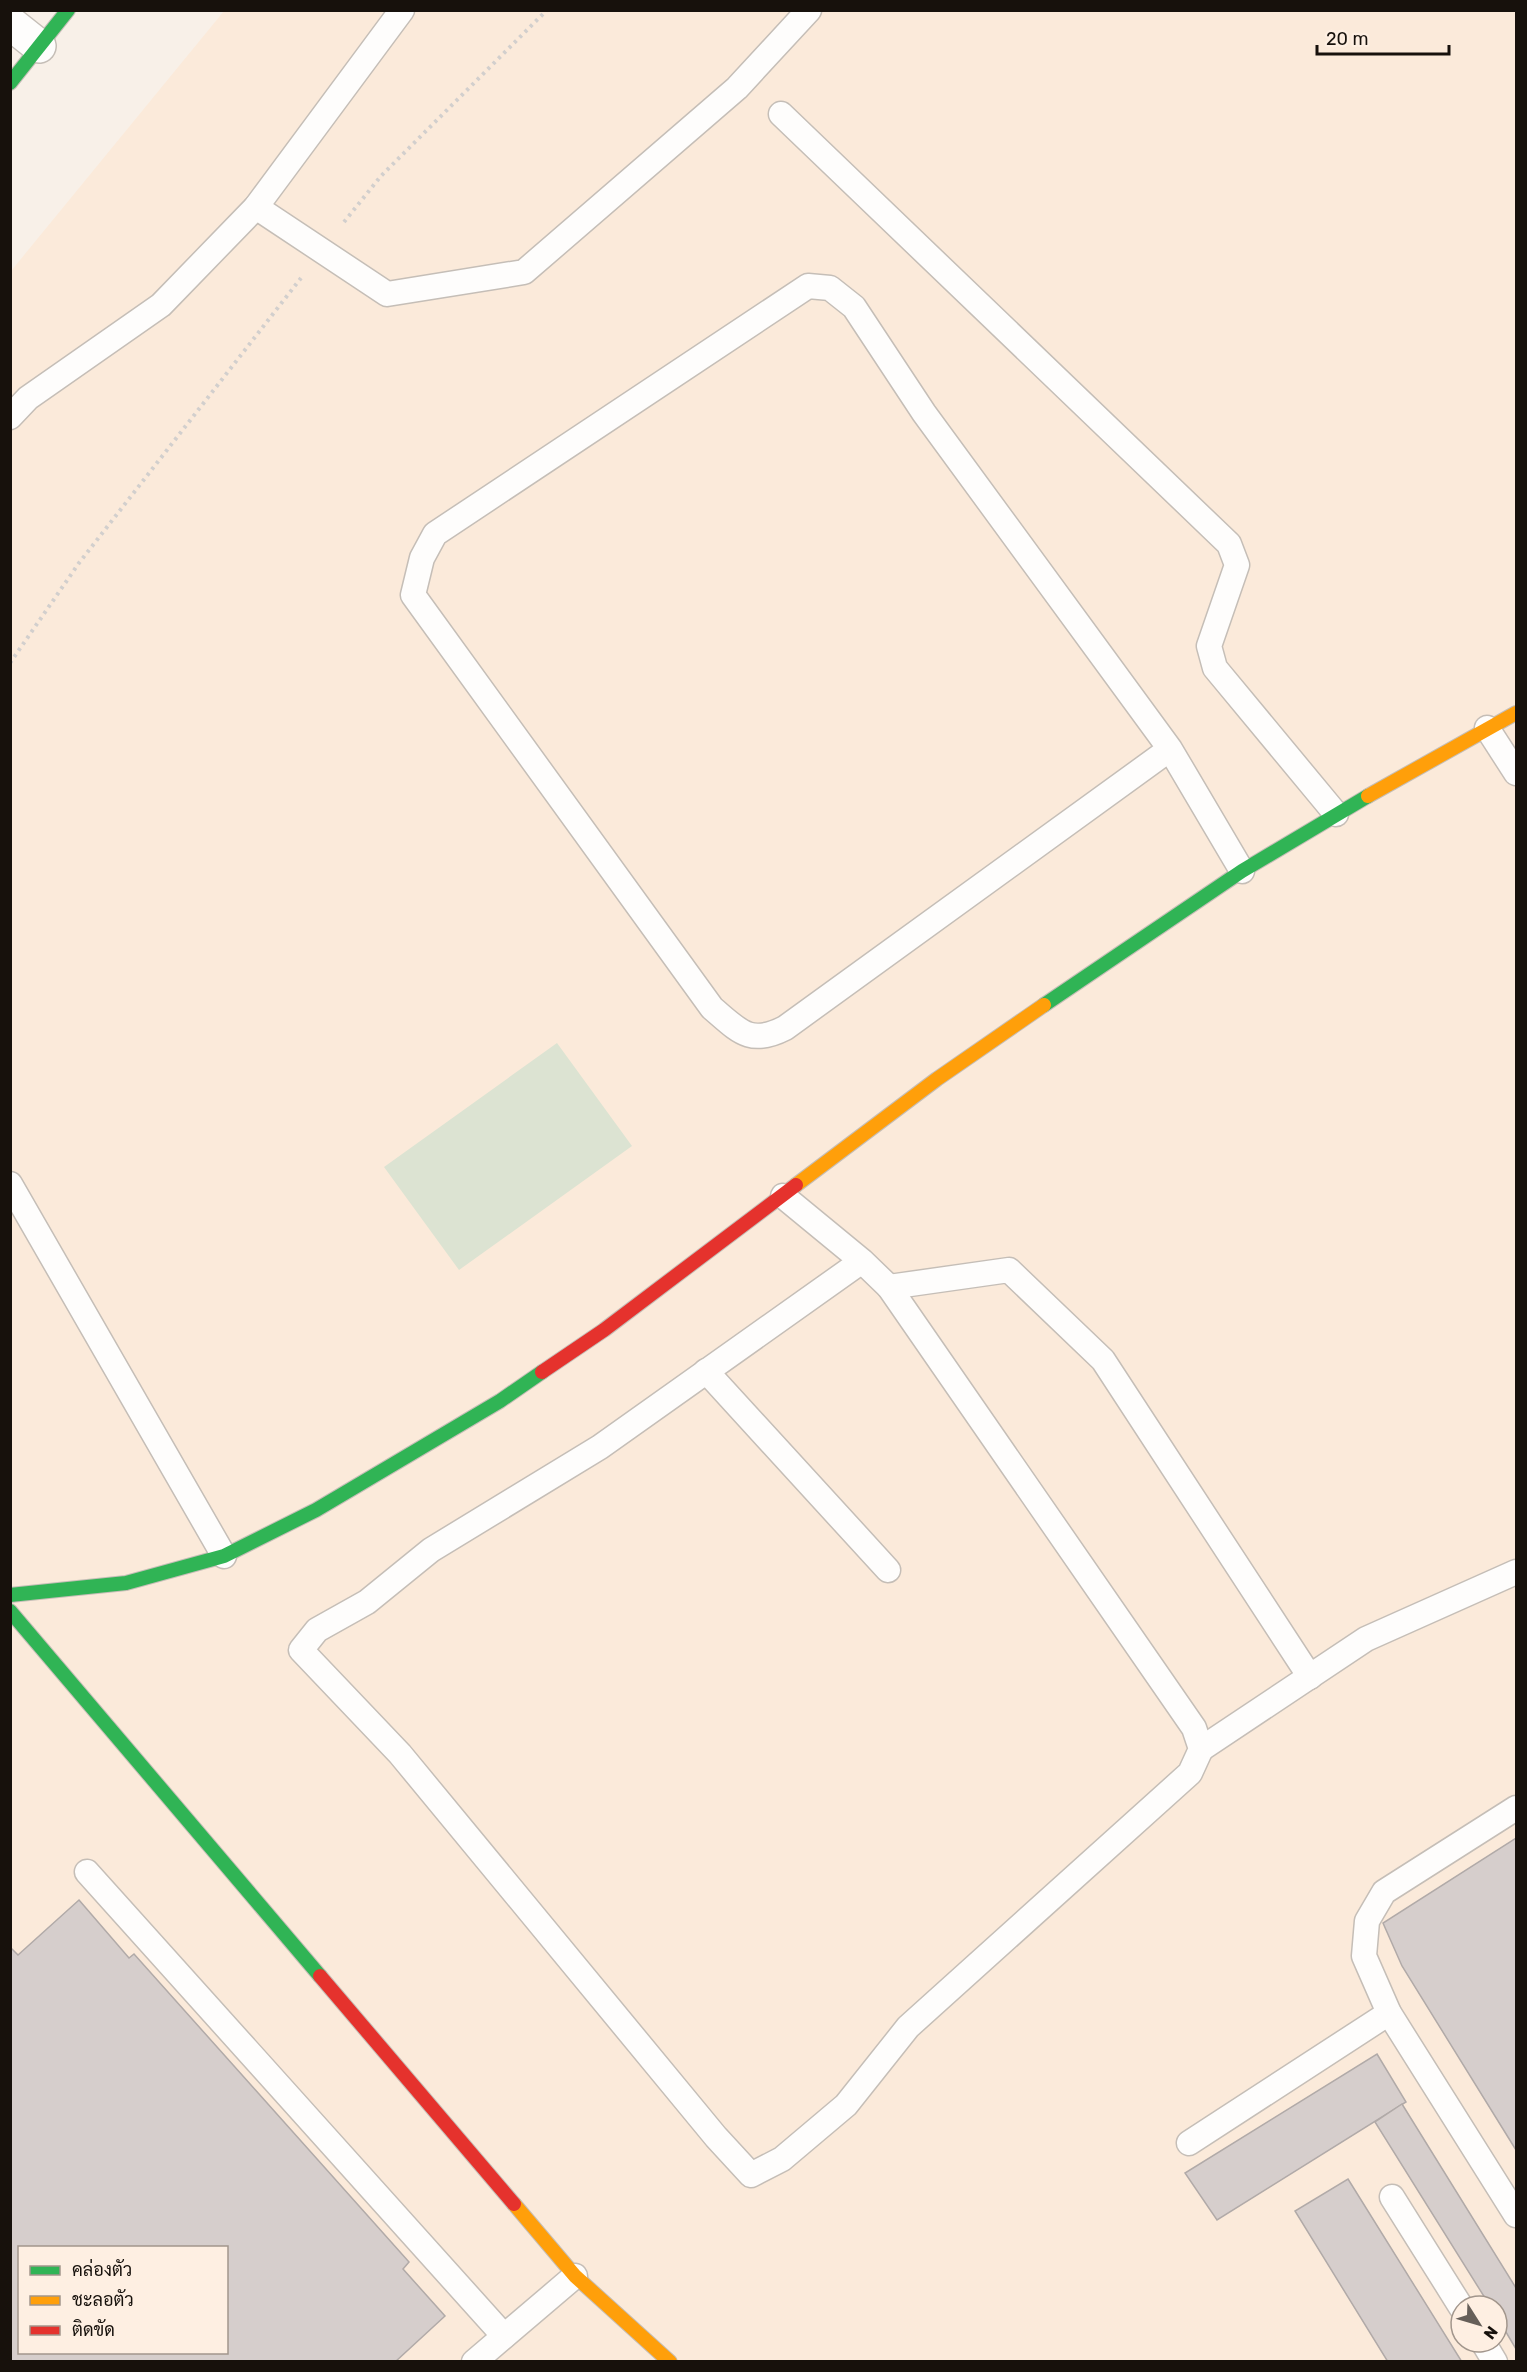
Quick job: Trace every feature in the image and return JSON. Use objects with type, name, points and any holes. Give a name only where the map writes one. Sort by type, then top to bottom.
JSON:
[{"type":"street","points":[[10,83],[68,10]]},
{"type":"street","points":[[10,23],[39,46]]},
{"type":"street","points":[[10,1595],[126,1583],[225,1556],[316,1510],[500,1401],[604,1330],[937,1079],[1242,871],[1336,814],[1516,713]]},
{"type":"street","points":[[10,1611],[575,2276],[670,2361]]},
{"type":"lane","points":[[10,417],[28,398],[161,304],[256,207],[402,10]]},
{"type":"lane","points":[[256,207],[387,294],[524,272],[737,88],[809,10]]},
{"type":"lane","points":[[781,114],[1229,544],[1237,564],[1209,646],[1215,668],[1336,814]]},
{"type":"lane","points":[[1170,749],[785,1028],[769,1036],[750,1036],[735,1028],[712,1008],[413,595],[422,558],[435,534],[808,286],[830,288],[854,307],[924,413],[1170,749],[1242,871]]},
{"type":"lane","points":[[1487,728],[1516,773]]},
{"type":"lane","points":[[10,1184],[225,1556]]},
{"type":"lane","points":[[783,1196],[862,1261],[889,1287],[1194,1728],[1201,1749]]},
{"type":"lane","points":[[862,1261],[600,1447],[431,1550],[368,1602],[317,1630],[301,1650],[400,1754],[708,2128],[751,2175],[782,2159],[846,2105],[908,2027],[1191,1773],[1201,1749],[1366,1640],[1516,1572]]},
{"type":"lane","points":[[889,1287],[1009,1269],[1103,1360],[1310,1677]]},
{"type":"lane","points":[[706,1371],[888,1570]]},
{"type":"lane","points":[[1516,1808],[1384,1892],[1367,1922],[1364,1956],[1389,2013],[1516,2214]]},
{"type":"lane","points":[[87,1872],[504,2336]]},
{"type":"lane","points":[[1190,2143],[1389,2013]]},
{"type":"lane","points":[[1392,2197],[1453,2294]]},
{"type":"lane","points":[[474,2361],[575,2276]]},
{"type":"path","points":[[344,223],[381,176],[547,10]]},
{"type":"path","points":[[10,663],[78,563],[307,270]]},
{"type":"shaded area","points":[[224,11],[1516,11],[1516,2361],[11,2362],[11,271]]},
{"type":"green space","points":[[557,1043],[632,1146],[459,1270],[384,1167]]},
{"type":"building","points":[[1516,1838],[1516,2150],[1402,1966],[1383,1923]]},
{"type":"building","points":[[79,1900],[129,1958],[134,1954],[409,2262],[403,2269],[445,2316],[395,2362],[10,2362],[10,1947],[18,1955]]},
{"type":"building","points":[[1377,2054],[1406,2102],[1217,2220],[1185,2173]]},
{"type":"building","points":[[1402,2104],[1516,2288],[1516,2349],[1509,2337],[1509,2294],[1482,2294],[1375,2122]]},
{"type":"building","points":[[1348,2179],[1449,2341],[1449,2354],[1457,2354],[1462,2362],[1388,2362],[1295,2211]]},
{"type":"traffic: fast","points":[[10,83],[68,10]]},
{"type":"traffic: fast","points":[[1044,1005],[1242,871],[1368,796]]},
{"type":"traffic: fast","points":[[10,1595],[126,1583],[224,1556],[316,1510],[500,1401],[542,1372]]},
{"type":"traffic: fast","points":[[10,1611],[320,1976]]},
{"type":"traffic: slow","points":[[1368,796],[1516,713]]},
{"type":"traffic: slow","points":[[796,1185],[937,1079],[1044,1005]]},
{"type":"traffic: slow","points":[[514,2204],[575,2276],[670,2362]]},
{"type":"traffic: jam","points":[[542,1372],[604,1330],[796,1185]]},
{"type":"traffic: jam","points":[[320,1976],[514,2204]]}]
